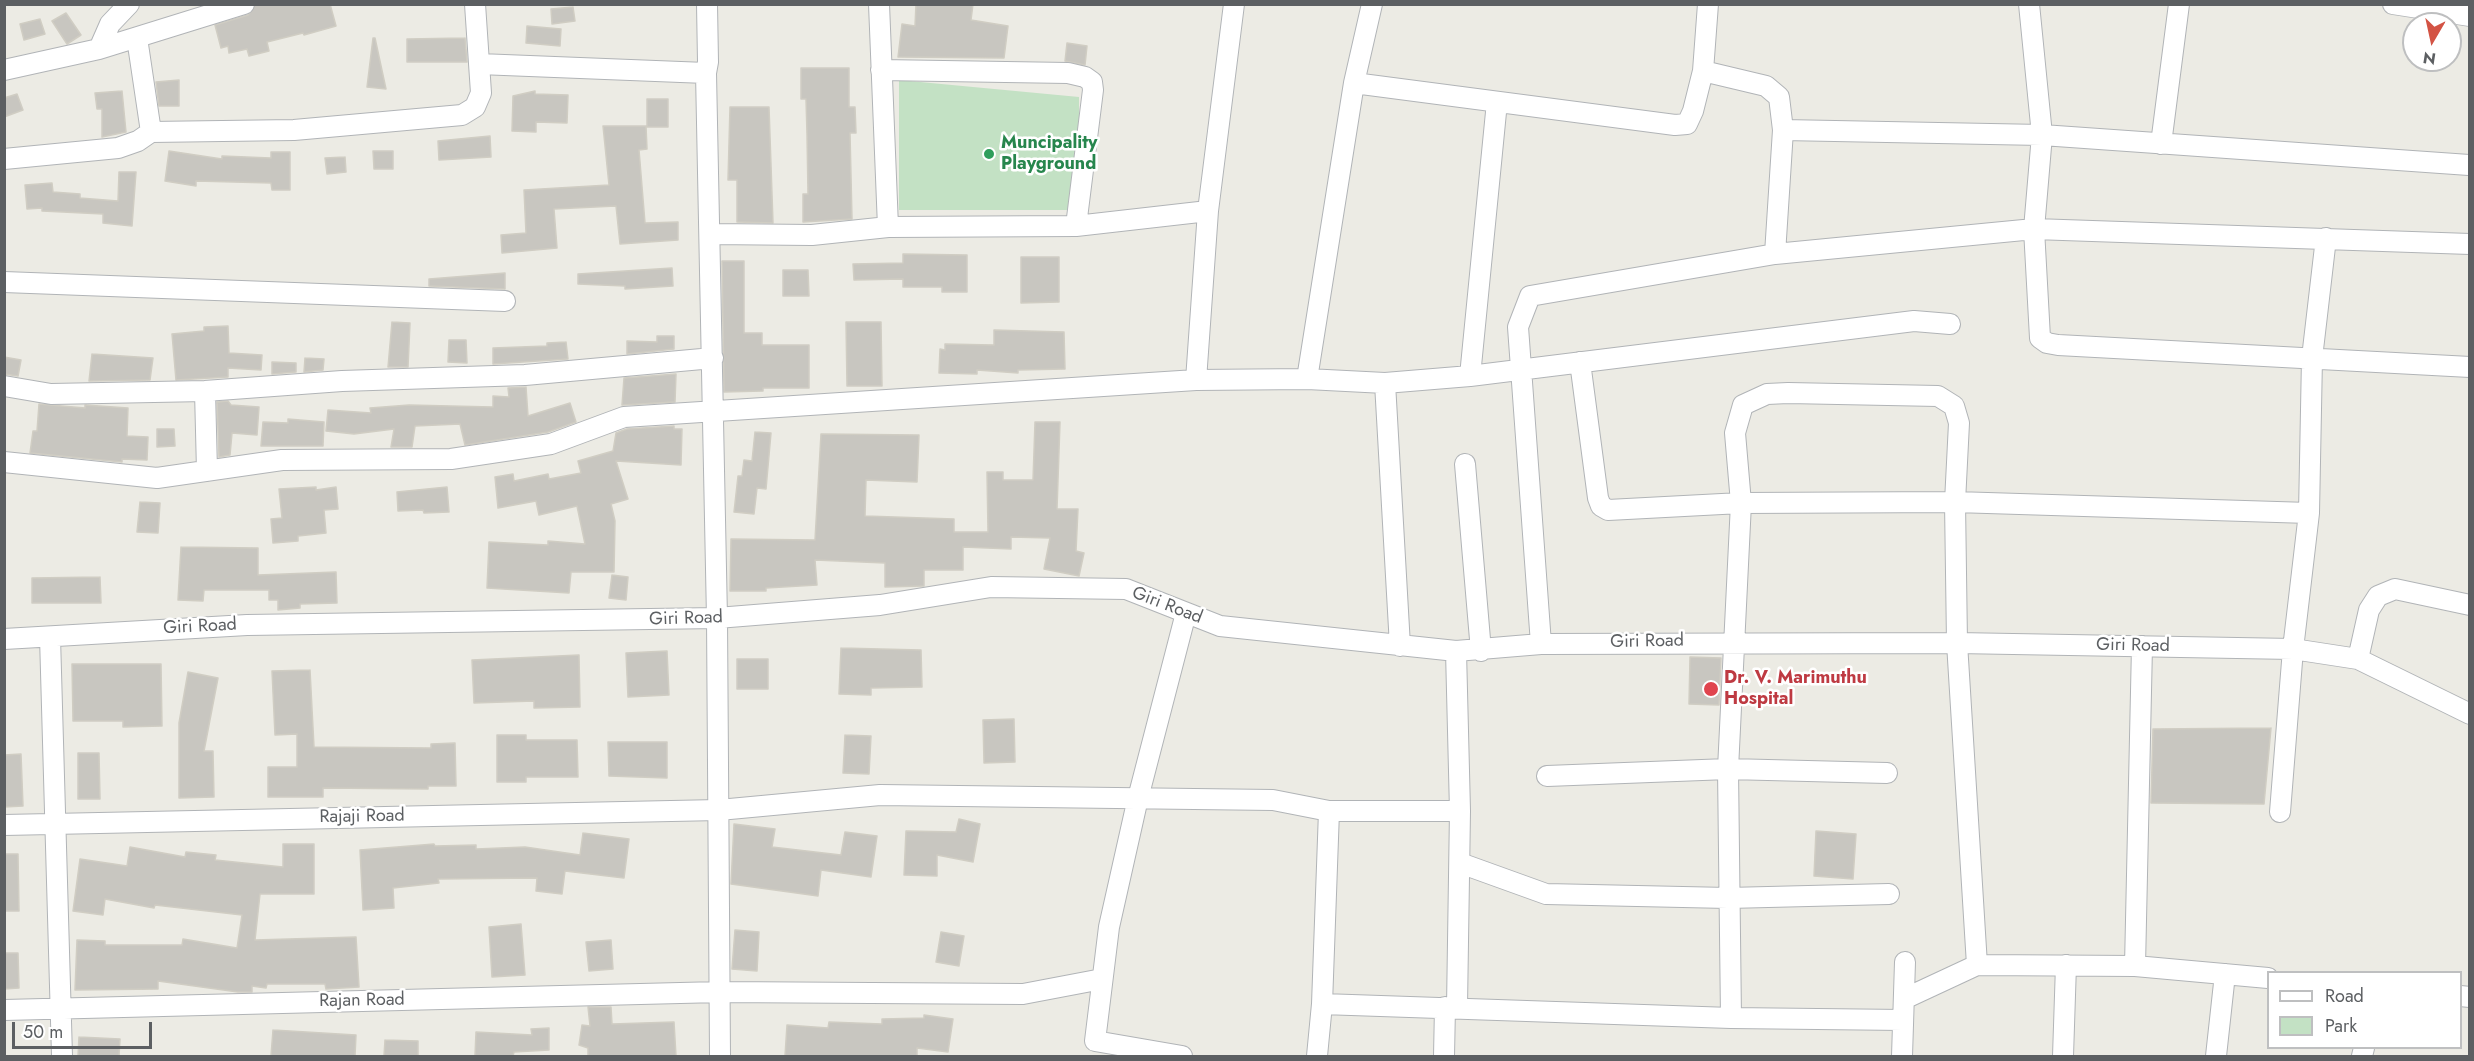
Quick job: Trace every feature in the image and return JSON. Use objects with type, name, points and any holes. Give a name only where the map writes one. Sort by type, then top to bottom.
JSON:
[{"type":"street","points":[[99,49],[110,24],[129,4]]},
{"type":"street","points":[[4,70],[99,49],[244,4]]},
{"type":"street","points":[[4,159],[118,148],[138,141],[151,132],[294,130],[462,115],[475,107],[481,93],[475,4]]},
{"type":"street","points":[[707,4],[708,62],[706,74],[717,618],[720,1056]]},
{"type":"street","points":[[879,4],[888,227]]},
{"type":"street","points":[[1196,380],[1208,211],[1234,4]]},
{"type":"street","points":[[1307,379],[1354,83],[1372,4]]},
{"type":"street","points":[[1354,83],[1675,125],[1687,124],[1703,71],[1708,4]]},
{"type":"street","points":[[2029,4],[2042,135],[2034,229],[2040,338],[2048,343],[2469,367]]},
{"type":"street","points":[[2161,144],[2179,4]]},
{"type":"street","points":[[2393,4],[2469,16]]},
{"type":"street","points":[[137,38],[151,132]]},
{"type":"street","points":[[479,64],[706,74]]},
{"type":"street","points":[[881,70],[1068,73],[1085,77],[1092,82],[1093,90],[1076,226]]},
{"type":"street","points":[[1703,71],[1766,86],[1779,97],[1782,130],[1775,254]]},
{"type":"street","points":[[1470,376],[1497,102]]},
{"type":"street","points":[[1782,130],[2042,135],[2469,165]]},
{"type":"street","points":[[711,234],[812,234],[888,227],[1076,226],[1208,211]]},
{"type":"street","points":[[1541,644],[1518,327],[1530,296],[1775,254],[2034,229],[2469,244]]},
{"type":"street","points":[[2280,812],[2293,649],[2309,513],[2312,358],[2326,238]]},
{"type":"street","points":[[4,282],[505,301]]},
{"type":"street","points":[[4,462],[157,478],[282,460],[451,459],[551,444],[624,417],[1196,380],[1307,379],[1385,383],[1470,376],[1914,321],[1950,324]]},
{"type":"street","points":[[4,386],[51,394],[205,391],[342,381],[525,375],[713,358]]},
{"type":"street","points":[[1580,362],[1601,506],[1608,510],[1741,503],[1955,502],[2309,513]]},
{"type":"street","points":[[1385,383],[1400,646]]},
{"type":"street","points":[[205,391],[207,471]]},
{"type":"street","points":[[1731,1018],[1728,769],[1741,503],[1736,433],[1743,405],[1767,394],[1938,396],[1954,406],[1959,423],[1955,502],[1957,643],[1977,965]]},
{"type":"street","points":[[1465,464],[1481,651]]},
{"type":"street","name":"Giri Road","points":[[4,639],[247,625],[717,618],[880,605],[991,587],[1126,589],[1220,626],[1456,651],[1481,651],[1541,644],[1736,642],[2293,649],[2358,659],[2469,714]]},
{"type":"street","points":[[2358,659],[2369,610],[2378,596],[2395,590],[2469,605]]},
{"type":"street","points":[[1182,1056],[1095,1041],[1108,927],[1138,798],[1186,614]]},
{"type":"street","points":[[50,637],[62,1056]]},
{"type":"street","points":[[2135,966],[2142,646]]},
{"type":"street","points":[[1444,1056],[1451,1007],[1460,863],[1456,651]]},
{"type":"street","points":[[1547,776],[1728,769],[1887,773]]},
{"type":"street","name":"Rajaji Road","points":[[4,825],[719,810],[880,795],[1273,800],[1329,811],[1460,811]]},
{"type":"street","points":[[1317,1056],[1322,1004],[1329,811]]},
{"type":"street","points":[[1460,863],[1546,894],[1728,898],[1889,894]]},
{"type":"street","points":[[1902,1056],[1905,962]]},
{"type":"street","points":[[1904,999],[1977,965],[2135,966],[2267,978]]},
{"type":"street","points":[[2063,1056],[2066,965]]},
{"type":"street","points":[[2216,1056],[2225,974]]},
{"type":"street","name":"Rajan Road","points":[[4,1010],[720,992],[1023,994],[1102,979]]},
{"type":"street","points":[[1322,1004],[1731,1018],[1903,1020]]},
{"type":"green space","name":"Muncipality Playground","points":[[899,80],[1079,97],[1079,210],[899,210]]},
{"type":"building","points":[[256,4],[330,4],[336,26],[267,42],[269,51],[249,56],[247,49],[229,53],[228,46],[221,48],[215,25],[248,15]]},
{"type":"building","points":[[916,4],[973,4],[971,20],[1008,26],[1004,58],[898,57],[902,24],[915,26]]},
{"type":"building","points":[[573,7],[575,21],[552,24],[551,9]]},
{"type":"building","points":[[66,13],[81,35],[67,44],[52,21]]},
{"type":"building","points":[[40,19],[45,34],[24,40],[20,24]]},
{"type":"building","points":[[527,26],[561,29],[560,46],[526,43]]},
{"type":"building","points":[[373,38],[375,38],[386,89],[367,87]]},
{"type":"building","points":[[465,38],[467,62],[407,62],[407,39]]},
{"type":"building","points":[[1067,43],[1087,46],[1085,65],[1065,61]]},
{"type":"building","points":[[801,68],[849,68],[849,107],[855,107],[856,133],[850,133],[852,219],[803,222],[803,194],[808,194],[806,99],[801,99]]},
{"type":"building","points":[[179,80],[179,106],[159,106],[156,82]]},
{"type":"building","points":[[122,91],[126,132],[102,137],[102,109],[97,109],[95,93]]},
{"type":"building","points":[[535,91],[535,94],[568,95],[567,123],[536,122],[536,132],[512,131],[513,96]]},
{"type":"building","points":[[17,94],[23,110],[4,117],[4,98]]},
{"type":"building","points":[[647,99],[668,99],[668,127],[647,127]]},
{"type":"building","points":[[730,107],[769,107],[773,223],[737,222],[737,180],[728,180]]},
{"type":"building","points":[[603,126],[646,126],[647,149],[639,150],[645,223],[678,222],[678,240],[620,244],[616,206],[554,209],[557,248],[502,253],[501,235],[526,233],[524,190],[609,185]]},
{"type":"building","points":[[490,136],[491,157],[439,160],[438,141]]},
{"type":"building","points":[[169,151],[222,159],[222,156],[271,158],[271,152],[290,152],[290,190],[272,190],[271,183],[196,181],[196,186],[165,181]]},
{"type":"building","points":[[373,151],[393,151],[393,169],[374,169]]},
{"type":"building","points":[[345,157],[346,172],[327,174],[325,158]]},
{"type":"building","points":[[119,172],[136,172],[132,226],[103,223],[103,214],[42,211],[42,208],[27,209],[25,185],[52,183],[53,192],[80,194],[80,198],[118,201]]},
{"type":"building","points":[[903,254],[967,255],[967,292],[942,292],[942,287],[903,287],[903,279],[854,280],[853,264],[903,263]]},
{"type":"building","points":[[1021,257],[1059,257],[1059,302],[1021,303]]},
{"type":"building","points":[[722,261],[744,261],[744,333],[762,333],[762,345],[809,345],[809,388],[763,388],[763,391],[724,392]]},
{"type":"building","points":[[672,268],[673,286],[625,289],[625,286],[578,284],[578,274]]},
{"type":"building","points":[[783,270],[808,270],[809,296],[783,296]]},
{"type":"building","points":[[505,273],[505,289],[429,286],[429,279]]},
{"type":"building","points":[[392,322],[410,323],[408,367],[388,367]]},
{"type":"building","points":[[846,322],[881,322],[882,386],[847,386]]},
{"type":"building","points":[[228,326],[229,353],[262,355],[261,370],[228,368],[228,377],[176,380],[172,334],[204,331],[204,327]]},
{"type":"building","points":[[994,330],[1064,332],[1065,369],[1018,370],[1018,373],[977,370],[977,374],[939,373],[940,349],[945,350],[945,344],[994,345]]},
{"type":"building","points":[[657,336],[674,336],[674,349],[627,354],[627,341],[657,342]]},
{"type":"building","points":[[449,340],[466,340],[467,363],[448,362]]},
{"type":"building","points":[[566,342],[568,359],[493,364],[493,348],[547,346],[547,343]]},
{"type":"building","points":[[92,354],[153,358],[150,380],[89,381]]},
{"type":"building","points":[[4,357],[21,360],[18,376],[4,374]]},
{"type":"building","points":[[305,358],[324,359],[323,370],[304,372]]},
{"type":"building","points":[[272,362],[296,363],[296,372],[272,374]]},
{"type":"building","points":[[676,374],[675,402],[622,405],[624,378]]},
{"type":"building","points":[[526,387],[528,416],[570,403],[576,422],[548,432],[465,445],[460,424],[415,426],[412,447],[391,447],[394,429],[354,434],[326,431],[328,410],[371,413],[370,408],[409,405],[493,407],[493,396],[509,397],[508,388]]},
{"type":"building","points":[[228,401],[231,405],[259,407],[257,435],[232,433],[230,455],[219,457],[217,402]]},
{"type":"building","points":[[39,404],[85,408],[85,405],[128,408],[127,436],[148,437],[147,460],[122,459],[122,462],[30,453],[33,431],[37,431]]},
{"type":"building","points":[[288,419],[324,422],[323,446],[261,446],[263,422],[288,423]]},
{"type":"building","points":[[1035,422],[1060,422],[1057,509],[1078,509],[1076,551],[1084,553],[1079,576],[1044,569],[1050,538],[1011,537],[1011,549],[963,547],[963,570],[924,570],[924,586],[885,587],[885,563],[815,560],[817,585],[766,588],[766,591],[730,591],[731,539],[815,540],[821,434],[919,435],[917,482],[866,480],[865,516],[954,519],[954,532],[988,532],[987,472],[1003,472],[1003,480],[1033,480]]},
{"type":"building","points":[[674,426],[674,429],[682,429],[681,465],[616,461],[628,499],[611,504],[615,521],[614,572],[571,572],[569,593],[487,588],[489,542],[548,545],[548,541],[585,544],[577,506],[539,515],[536,501],[498,508],[495,477],[513,474],[514,481],[548,474],[549,479],[581,473],[578,461],[613,451],[616,433],[627,429]]},
{"type":"building","points":[[157,429],[174,429],[175,446],[157,447]]},
{"type":"building","points":[[755,432],[771,433],[766,489],[757,488],[754,514],[734,512],[738,476],[742,476],[744,460],[752,461]]},
{"type":"building","points":[[316,487],[316,490],[336,487],[338,509],[324,510],[326,533],[298,536],[298,541],[273,543],[271,519],[282,518],[279,489]]},
{"type":"building","points":[[447,487],[449,512],[398,511],[397,492]]},
{"type":"building","points":[[140,502],[160,503],[158,533],[137,532]]},
{"type":"building","points":[[181,547],[258,548],[258,575],[336,572],[337,603],[300,604],[300,608],[278,610],[278,600],[269,600],[269,590],[204,590],[203,601],[178,600]]},
{"type":"building","points":[[612,575],[628,577],[626,600],[609,598]]},
{"type":"building","points":[[100,577],[101,603],[32,603],[32,578]]},
{"type":"building","points":[[841,648],[921,650],[922,687],[871,688],[871,695],[839,694]]},
{"type":"building","points":[[667,651],[669,695],[628,697],[626,653]]},
{"type":"building","points":[[579,655],[580,707],[534,708],[534,701],[474,703],[472,660]]},
{"type":"building","points":[[1690,657],[1721,658],[1719,705],[1689,704]]},
{"type":"building","points":[[737,659],[768,659],[768,689],[737,689]]},
{"type":"building","points":[[72,664],[161,664],[162,726],[123,727],[123,721],[73,721]]},
{"type":"building","points":[[310,670],[314,747],[431,748],[431,744],[455,743],[456,786],[428,786],[428,789],[323,788],[323,797],[268,797],[268,767],[297,767],[297,734],[275,735],[272,671]]},
{"type":"building","points":[[188,672],[218,678],[204,751],[213,751],[214,797],[179,798],[179,723]]},
{"type":"building","points":[[1014,719],[1015,762],[984,763],[983,720]]},
{"type":"building","points":[[2271,728],[2264,804],[2151,803],[2153,729]]},
{"type":"building","points":[[497,735],[526,735],[526,740],[577,740],[578,777],[526,777],[526,782],[497,782]]},
{"type":"building","points":[[845,735],[871,736],[869,774],[843,773]]},
{"type":"building","points":[[608,742],[667,742],[667,778],[609,776]]},
{"type":"building","points":[[78,753],[99,753],[100,799],[78,799]]},
{"type":"building","points":[[21,754],[23,806],[4,807],[4,755]]},
{"type":"building","points":[[959,819],[980,824],[973,862],[937,855],[937,876],[904,875],[906,831],[956,832]]},
{"type":"building","points":[[734,824],[775,829],[772,847],[841,855],[845,832],[877,836],[871,877],[821,870],[818,896],[731,884]]},
{"type":"building","points":[[1816,831],[1856,834],[1853,879],[1814,876]]},
{"type":"building","points":[[583,833],[629,839],[624,878],[565,871],[562,894],[536,891],[537,878],[438,879],[439,883],[393,888],[394,908],[363,910],[360,850],[434,844],[435,846],[476,845],[476,849],[525,847],[580,855]]},
{"type":"building","points":[[283,844],[314,844],[314,894],[260,894],[255,940],[356,937],[359,987],[326,989],[325,984],[267,984],[266,988],[252,986],[252,992],[238,992],[158,981],[158,989],[75,990],[77,940],[105,941],[105,945],[182,945],[183,939],[237,948],[242,915],[155,905],[154,908],[105,899],[103,915],[73,911],[80,859],[127,866],[130,847],[185,857],[186,852],[216,855],[215,860],[283,867]]},
{"type":"building","points":[[4,854],[18,854],[19,911],[4,911]]},
{"type":"building","points":[[521,924],[525,975],[492,977],[489,927]]},
{"type":"building","points":[[735,930],[759,932],[757,971],[732,969]]},
{"type":"building","points":[[941,932],[964,936],[959,966],[936,962]]},
{"type":"building","points":[[611,940],[613,969],[589,971],[586,942]]},
{"type":"building","points":[[4,953],[18,953],[19,988],[4,989]]},
{"type":"building","points":[[588,1007],[611,1007],[612,1024],[674,1022],[676,1056],[588,1056],[588,1048],[579,1045],[582,1025],[590,1026]]},
{"type":"building","points":[[924,1015],[953,1019],[948,1052],[917,1048],[917,1056],[785,1056],[787,1025],[828,1028],[829,1022],[882,1024],[882,1019],[924,1018]]},
{"type":"building","points":[[549,1028],[549,1050],[514,1052],[513,1056],[475,1056],[476,1032],[532,1035],[531,1029]]},
{"type":"building","points":[[273,1030],[356,1035],[355,1056],[271,1056]]},
{"type":"building","points":[[79,1037],[120,1039],[119,1056],[78,1056]]},
{"type":"building","points":[[385,1040],[418,1041],[418,1056],[384,1056]]},
{"type":"place","name":"Muncipality Playground","points":[[989,154]]},
{"type":"place","name":"Dr. V. Marimuthu Hospital","points":[[1711,689]]}]
